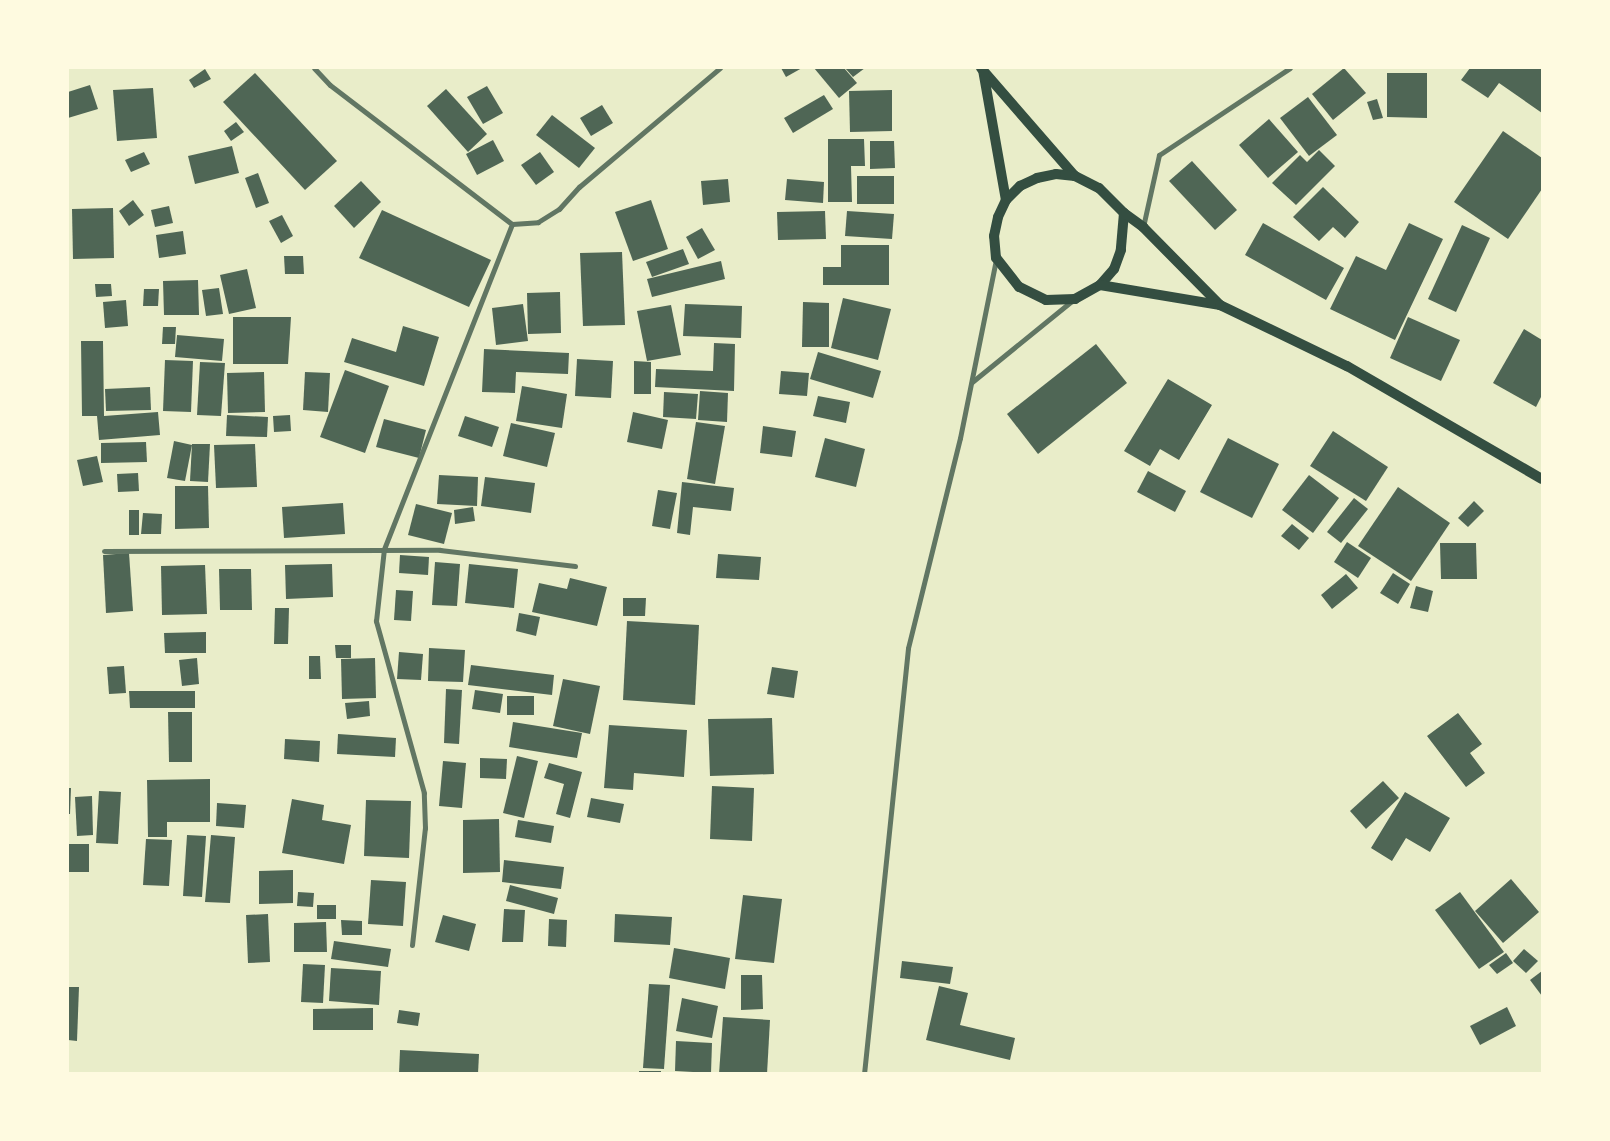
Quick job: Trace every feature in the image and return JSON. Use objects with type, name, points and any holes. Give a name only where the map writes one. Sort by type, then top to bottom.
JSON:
[{"type":"main road","points":[[982,68],[1075,176]]},
{"type":"main road","points":[[982,68],[1006,200]]},
{"type":"main road","points":[[1124,213],[1121,250],[1114,269],[1100,285],[1075,299],[1046,300],[1019,287],[996,258],[994,236],[998,217],[1006,200],[1020,186],[1037,178],[1056,174],[1075,176],[1099,188],[1124,213],[1143,227],[1220,305]]},
{"type":"main road","points":[[1100,285],[1220,305],[1347,366],[1542,479]]},
{"type":"street","points":[[314,68],[330,85],[512,224],[538,222],[559,209],[580,188],[720,68]]},
{"type":"street","points":[[1143,227],[1159,155],[1290,68]]},
{"type":"street","points":[[412,945],[425,828],[424,793],[376,621],[384,550],[512,224]]},
{"type":"street","points":[[864,1074],[908,648],[972,382],[978,338],[996,258]]},
{"type":"street","points":[[972,382],[1075,299]]},
{"type":"street","points":[[104,551],[440,550],[575,566]]},
{"type":"building","points":[[781,68],[802,68],[786,77]]},
{"type":"building","points":[[814,68],[844,68],[857,83],[839,98]]},
{"type":"building","points":[[845,68],[865,68],[853,77]]},
{"type":"building","points":[[1344,68],[1366,93],[1333,120],[1312,94]]},
{"type":"building","points":[[1470,68],[1542,68],[1542,113],[1499,83],[1488,98],[1461,80]]},
{"type":"building","points":[[205,69],[211,79],[194,88],[189,80]]},
{"type":"building","points":[[255,73],[337,161],[305,190],[223,102]]},
{"type":"building","points":[[1387,73],[1427,73],[1427,118],[1387,117]]},
{"type":"building","points":[[90,85],[98,109],[68,118],[68,92]]},
{"type":"building","points":[[487,86],[503,113],[483,124],[467,97]]},
{"type":"building","points":[[153,88],[157,138],[117,141],[113,90]]},
{"type":"building","points":[[446,89],[487,134],[468,152],[427,106]]},
{"type":"building","points":[[892,90],[892,131],[850,132],[849,91]]},
{"type":"building","points":[[824,95],[833,109],[793,133],[784,118]]},
{"type":"building","points":[[1308,97],[1337,135],[1309,156],[1280,118]]},
{"type":"building","points":[[1377,99],[1383,118],[1373,120],[1367,102]]},
{"type":"building","points":[[602,105],[613,123],[591,136],[580,118]]},
{"type":"building","points":[[552,115],[595,148],[579,168],[536,135]]},
{"type":"building","points":[[1269,119],[1298,152],[1268,178],[1239,145]]},
{"type":"building","points":[[236,122],[244,132],[231,141],[224,131]]},
{"type":"building","points":[[1503,131],[1542,158],[1542,189],[1508,239],[1454,202]]},
{"type":"building","points":[[828,139],[864,139],[865,166],[851,166],[852,202],[828,202]]},
{"type":"building","points":[[493,140],[504,161],[477,175],[466,154]]},
{"type":"building","points":[[870,141],[894,141],[895,168],[870,169]]},
{"type":"building","points":[[232,146],[239,173],[195,184],[188,156]]},
{"type":"building","points":[[1319,150],[1335,166],[1296,205],[1272,183],[1300,155],[1307,162]]},
{"type":"building","points":[[144,152],[150,164],[131,172],[125,160]]},
{"type":"building","points":[[540,152],[554,172],[536,185],[521,165]]},
{"type":"building","points":[[1192,161],[1237,210],[1215,230],[1169,181]]},
{"type":"building","points":[[258,173],[269,203],[256,208],[245,178]]},
{"type":"building","points":[[857,176],[894,176],[894,204],[857,204]]},
{"type":"building","points":[[728,179],[730,202],[703,205],[701,181]]},
{"type":"building","points":[[787,179],[824,182],[823,203],[785,200]]},
{"type":"building","points":[[361,181],[381,202],[354,228],[334,206]]},
{"type":"building","points":[[1323,187],[1359,222],[1345,238],[1333,227],[1319,241],[1293,217]]},
{"type":"building","points":[[133,200],[144,215],[129,226],[119,211]]},
{"type":"building","points":[[651,200],[668,249],[633,261],[615,212]]},
{"type":"building","points":[[169,206],[173,223],[155,227],[151,210]]},
{"type":"building","points":[[113,208],[114,258],[73,259],[72,209]]},
{"type":"building","points":[[382,210],[491,260],[469,307],[359,258]]},
{"type":"building","points":[[825,211],[826,239],[778,240],[777,212]]},
{"type":"building","points":[[847,211],[894,214],[892,239],[845,236]]},
{"type":"building","points":[[282,215],[293,236],[281,243],[269,221]]},
{"type":"building","points":[[1263,223],[1344,268],[1326,300],[1245,255]]},
{"type":"building","points":[[1409,223],[1443,239],[1395,340],[1330,309],[1356,256],[1386,270]]},
{"type":"building","points":[[1462,225],[1490,238],[1456,312],[1428,299]]},
{"type":"building","points":[[702,228],[715,250],[698,259],[686,237]]},
{"type":"building","points":[[183,231],[186,254],[159,258],[156,235]]},
{"type":"building","points":[[841,245],[889,245],[889,285],[823,285],[823,267],[841,267]]},
{"type":"building","points":[[683,249],[689,264],[652,277],[646,262]]},
{"type":"building","points":[[622,252],[625,325],[583,326],[580,253]]},
{"type":"building","points":[[284,256],[303,256],[304,274],[285,274]]},
{"type":"building","points":[[721,261],[725,279],[652,297],[647,279]]},
{"type":"building","points":[[247,269],[256,308],[229,314],[220,275]]},
{"type":"building","points":[[198,280],[199,315],[164,315],[163,281]]},
{"type":"building","points":[[95,284],[111,284],[112,296],[96,297]]},
{"type":"building","points":[[219,288],[223,314],[206,316],[202,290]]},
{"type":"building","points":[[144,289],[159,289],[158,306],[143,306]]},
{"type":"building","points":[[560,292],[561,333],[528,334],[527,293]]},
{"type":"building","points":[[843,298],[891,309],[878,360],[831,348]]},
{"type":"building","points":[[126,300],[128,326],[105,328],[103,302]]},
{"type":"building","points":[[803,302],[829,303],[829,347],[802,347]]},
{"type":"building","points":[[523,304],[528,341],[496,345],[492,308]]},
{"type":"building","points":[[685,304],[742,306],[741,338],[683,336]]},
{"type":"building","points":[[671,305],[681,355],[647,361],[637,311]]},
{"type":"building","points":[[233,317],[291,317],[288,364],[233,364]]},
{"type":"building","points":[[1408,317],[1460,340],[1441,381],[1390,358]]},
{"type":"building","points":[[403,326],[439,337],[424,386],[344,362],[352,338],[396,352]]},
{"type":"building","points":[[163,327],[176,327],[175,344],[162,344]]},
{"type":"building","points":[[1524,329],[1542,340],[1542,395],[1536,407],[1493,383]]},
{"type":"building","points":[[177,335],[224,339],[222,361],[175,357]]},
{"type":"building","points":[[81,341],[103,341],[104,416],[158,412],[160,435],[99,440],[97,416],[82,416]]},
{"type":"building","points":[[714,343],[735,344],[734,391],[655,387],[656,369],[713,371]]},
{"type":"building","points":[[1096,344],[1127,383],[1038,454],[1007,414]]},
{"type":"building","points":[[484,349],[569,353],[568,374],[516,372],[515,393],[482,392]]},
{"type":"building","points":[[818,352],[881,371],[873,398],[810,379]]},
{"type":"building","points":[[577,359],[613,361],[611,398],[575,396]]},
{"type":"building","points":[[165,360],[193,361],[191,412],[163,411]]},
{"type":"building","points":[[634,361],[651,362],[651,394],[634,394]]},
{"type":"building","points":[[200,362],[225,363],[221,416],[197,415]]},
{"type":"building","points":[[345,370],[389,386],[365,453],[320,437]]},
{"type":"building","points":[[781,371],[809,373],[807,396],[779,394]]},
{"type":"building","points":[[264,372],[265,412],[228,413],[227,373]]},
{"type":"building","points":[[305,372],[330,373],[328,412],[303,410]]},
{"type":"building","points":[[1168,379],[1212,405],[1179,460],[1160,449],[1150,466],[1124,451]]},
{"type":"building","points":[[522,386],[567,394],[562,428],[516,421]]},
{"type":"building","points":[[150,387],[151,410],[106,411],[105,389]]},
{"type":"building","points":[[700,391],[728,393],[727,422],[698,420]]},
{"type":"building","points":[[664,392],[698,394],[696,419],[663,417]]},
{"type":"building","points":[[818,396],[850,402],[846,423],[813,416]]},
{"type":"building","points":[[633,412],[668,420],[662,449],[627,442]]},
{"type":"building","points":[[227,415],[268,417],[267,437],[226,436]]},
{"type":"building","points":[[290,415],[291,431],[274,432],[273,416]]},
{"type":"building","points":[[465,416],[499,427],[492,447],[458,436]]},
{"type":"building","points":[[384,419],[426,430],[419,458],[376,447]]},
{"type":"building","points":[[696,422],[725,426],[715,484],[687,479]]},
{"type":"building","points":[[511,423],[555,433],[547,467],[503,456]]},
{"type":"building","points":[[763,426],[796,431],[792,457],[760,453]]},
{"type":"building","points":[[1333,431],[1388,467],[1366,501],[1310,466]]},
{"type":"building","points":[[825,438],[865,449],[856,487],[815,477]]},
{"type":"building","points":[[1228,438],[1279,464],[1252,518],[1200,492]]},
{"type":"building","points":[[174,441],[192,445],[185,481],[167,478]]},
{"type":"building","points":[[146,442],[147,462],[101,463],[101,443]]},
{"type":"building","points":[[192,444],[210,444],[208,482],[190,481]]},
{"type":"building","points":[[255,444],[257,487],[216,488],[214,445]]},
{"type":"building","points":[[97,456],[103,482],[83,486],[77,460]]},
{"type":"building","points":[[1148,471],[1186,491],[1175,512],[1137,492]]},
{"type":"building","points":[[138,473],[139,491],[118,492],[117,474]]},
{"type":"building","points":[[439,475],[478,477],[477,506],[437,504]]},
{"type":"building","points":[[1309,475],[1339,498],[1313,533],[1282,510]]},
{"type":"building","points":[[485,477],[535,483],[531,513],[481,506]]},
{"type":"building","points":[[682,482],[734,488],[731,511],[693,507],[690,535],[677,533]]},
{"type":"building","points":[[175,486],[208,486],[209,528],[175,529]]},
{"type":"building","points":[[1398,487],[1450,523],[1411,581],[1358,546]]},
{"type":"building","points":[[658,490],[677,493],[670,529],[652,526]]},
{"type":"building","points":[[1354,498],[1368,509],[1341,543],[1327,532]]},
{"type":"building","points":[[1474,501],[1484,511],[1468,527],[1458,518]]},
{"type":"building","points":[[343,503],[345,534],[284,538],[282,507]]},
{"type":"building","points":[[416,504],[452,513],[444,544],[408,535]]},
{"type":"building","points":[[473,507],[475,521],[455,524],[454,510]]},
{"type":"building","points":[[129,510],[139,510],[139,535],[129,535]]},
{"type":"building","points":[[143,513],[162,514],[161,534],[141,534]]},
{"type":"building","points":[[1292,524],[1309,538],[1299,550],[1281,536]]},
{"type":"building","points":[[1347,542],[1371,558],[1358,578],[1334,562]]},
{"type":"building","points":[[1440,543],[1476,543],[1477,579],[1441,579]]},
{"type":"building","points":[[129,553],[133,611],[106,613],[103,555]]},
{"type":"building","points":[[718,554],[761,557],[759,580],[716,578]]},
{"type":"building","points":[[400,555],[429,557],[428,575],[399,573]]},
{"type":"building","points":[[435,562],[460,564],[457,606],[432,605]]},
{"type":"building","points":[[332,564],[333,597],[286,599],[285,565]]},
{"type":"building","points":[[469,564],[518,569],[514,608],[465,603]]},
{"type":"building","points":[[205,565],[207,614],[162,615],[161,566]]},
{"type":"building","points":[[219,569],[251,569],[252,610],[220,610]]},
{"type":"building","points":[[1393,573],[1410,584],[1398,604],[1380,593]]},
{"type":"building","points":[[1346,574],[1358,588],[1332,609],[1321,595]]},
{"type":"building","points":[[570,578],[607,587],[597,626],[532,612],[539,583],[567,589]]},
{"type":"building","points":[[1416,586],[1433,591],[1428,612],[1410,608]]},
{"type":"building","points":[[396,590],[413,591],[411,621],[394,620]]},
{"type":"building","points":[[623,598],[646,598],[645,616],[623,616]]},
{"type":"building","points":[[275,608],[289,608],[288,644],[274,644]]},
{"type":"building","points":[[519,613],[540,617],[536,636],[516,631]]},
{"type":"building","points":[[627,621],[699,625],[695,705],[623,700]]},
{"type":"building","points":[[206,632],[206,653],[165,653],[164,633]]},
{"type":"building","points":[[335,645],[351,645],[351,658],[336,658]]},
{"type":"building","points":[[429,648],[465,650],[463,682],[428,681]]},
{"type":"building","points":[[399,652],[423,654],[421,680],[397,679]]},
{"type":"building","points":[[309,656],[320,656],[321,679],[309,679]]},
{"type":"building","points":[[197,658],[199,684],[182,686],[179,660]]},
{"type":"building","points":[[375,658],[376,698],[342,699],[341,659]]},
{"type":"building","points":[[471,665],[554,675],[552,695],[468,685]]},
{"type":"building","points":[[124,666],[126,693],[109,694],[107,667]]},
{"type":"building","points":[[772,667],[798,671],[794,698],[767,694]]},
{"type":"building","points":[[563,679],[600,686],[590,734],[553,726]]},
{"type":"building","points":[[446,689],[462,690],[459,744],[444,743]]},
{"type":"building","points":[[475,690],[503,694],[500,713],[472,709]]},
{"type":"building","points":[[129,691],[195,691],[195,708],[130,708]]},
{"type":"building","points":[[507,696],[534,696],[534,715],[507,715]]},
{"type":"building","points":[[369,701],[370,716],[347,719],[345,703]]},
{"type":"building","points":[[168,712],[192,712],[192,762],[169,762]]},
{"type":"building","points":[[1458,713],[1482,744],[1470,753],[1485,773],[1466,787],[1427,736]]},
{"type":"building","points":[[772,718],[774,774],[710,776],[708,719]]},
{"type":"building","points":[[513,722],[582,733],[577,758],[509,747]]},
{"type":"building","points":[[609,725],[687,730],[684,777],[634,773],[633,790],[604,788]]},
{"type":"building","points":[[338,734],[396,738],[395,757],[337,754]]},
{"type":"building","points":[[285,739],[320,741],[319,762],[284,759]]},
{"type":"building","points":[[517,756],[538,761],[524,818],[503,813]]},
{"type":"building","points":[[480,758],[507,759],[506,779],[480,778]]},
{"type":"building","points":[[443,761],[466,763],[462,808],[439,806]]},
{"type":"building","points":[[549,763],[582,772],[570,818],[556,814],[564,784],[544,778]]},
{"type":"building","points":[[210,779],[210,822],[167,822],[167,837],[148,837],[147,780]]},
{"type":"building","points":[[1383,781],[1399,798],[1366,829],[1350,811]]},
{"type":"building","points":[[712,786],[754,788],[752,841],[710,839]]},
{"type":"building","points":[[68,788],[71,788],[70,814],[68,814]]},
{"type":"building","points":[[99,791],[121,792],[118,844],[96,843]]},
{"type":"building","points":[[1405,792],[1450,818],[1430,852],[1406,838],[1392,861],[1371,848]]},
{"type":"building","points":[[92,796],[93,835],[77,836],[75,797]]},
{"type":"building","points":[[591,798],[624,804],[620,823],[587,817]]},
{"type":"building","points":[[292,799],[324,805],[322,820],[351,825],[344,864],[282,853]]},
{"type":"building","points":[[366,800],[411,801],[409,858],[364,856]]},
{"type":"building","points":[[217,803],[246,805],[244,828],[216,826]]},
{"type":"building","points":[[499,819],[500,872],[463,873],[463,820]]},
{"type":"building","points":[[518,820],[554,826],[551,843],[515,837]]},
{"type":"building","points":[[187,835],[206,836],[202,897],[183,896]]},
{"type":"building","points":[[211,835],[235,837],[230,903],[205,902]]},
{"type":"building","points":[[146,839],[172,840],[169,886],[143,885]]},
{"type":"building","points":[[68,844],[89,844],[89,872],[68,872]]},
{"type":"building","points":[[504,860],[564,867],[561,889],[502,882]]},
{"type":"building","points":[[293,870],[293,903],[259,904],[259,871]]},
{"type":"building","points":[[1511,879],[1539,912],[1503,943],[1475,911]]},
{"type":"building","points":[[371,880],[406,882],[403,926],[368,924]]},
{"type":"building","points":[[510,885],[558,898],[554,914],[506,901]]},
{"type":"building","points":[[298,892],[314,893],[313,907],[297,906]]},
{"type":"building","points":[[1460,892],[1504,952],[1479,969],[1435,910]]},
{"type":"building","points":[[743,895],[782,899],[774,963],[735,959]]},
{"type":"building","points":[[317,905],[336,905],[336,919],[317,919]]},
{"type":"building","points":[[504,909],[525,910],[523,942],[502,942]]},
{"type":"building","points":[[268,914],[270,962],[248,963],[246,915]]},
{"type":"building","points":[[615,914],[672,917],[670,945],[614,942]]},
{"type":"building","points":[[443,915],[476,924],[469,951],[435,942]]},
{"type":"building","points":[[549,919],[567,920],[566,947],[548,946]]},
{"type":"building","points":[[341,920],[362,921],[362,935],[342,935]]},
{"type":"building","points":[[326,922],[327,952],[294,952],[294,923]]},
{"type":"building","points":[[334,941],[391,949],[388,967],[331,959]]},
{"type":"building","points":[[674,948],[730,958],[725,989],[669,978]]},
{"type":"building","points":[[1524,949],[1538,961],[1526,973],[1513,961]]},
{"type":"building","points":[[1506,953],[1513,963],[1497,974],[1489,965]]},
{"type":"building","points":[[902,961],[953,967],[950,984],[900,978]]},
{"type":"building","points":[[303,964],[325,965],[323,1003],[301,1002]]},
{"type":"building","points":[[331,968],[381,971],[379,1005],[329,1001]]},
{"type":"building","points":[[1542,971],[1542,996],[1530,980]]},
{"type":"building","points":[[741,975],[762,975],[763,1009],[741,1010]]},
{"type":"building","points":[[649,984],[670,985],[664,1069],[643,1068]]},
{"type":"building","points":[[939,986],[968,993],[960,1025],[1015,1038],[1010,1060],[926,1040]]},
{"type":"building","points":[[68,987],[79,987],[77,1041],[68,1040]]},
{"type":"building","points":[[682,998],[718,1006],[712,1038],[676,1031]]},
{"type":"building","points":[[1507,1007],[1516,1026],[1480,1045],[1470,1026]]},
{"type":"building","points":[[373,1008],[373,1030],[313,1030],[313,1009]]},
{"type":"building","points":[[399,1010],[420,1013],[418,1026],[397,1023]]},
{"type":"building","points":[[723,1017],[770,1020],[767,1074],[719,1074]]},
{"type":"building","points":[[676,1041],[712,1043],[711,1073],[675,1071]]},
{"type":"building","points":[[400,1050],[479,1054],[478,1074],[399,1074]]},
{"type":"building","points":[[639,1071],[661,1071],[661,1074],[639,1074]]}]
